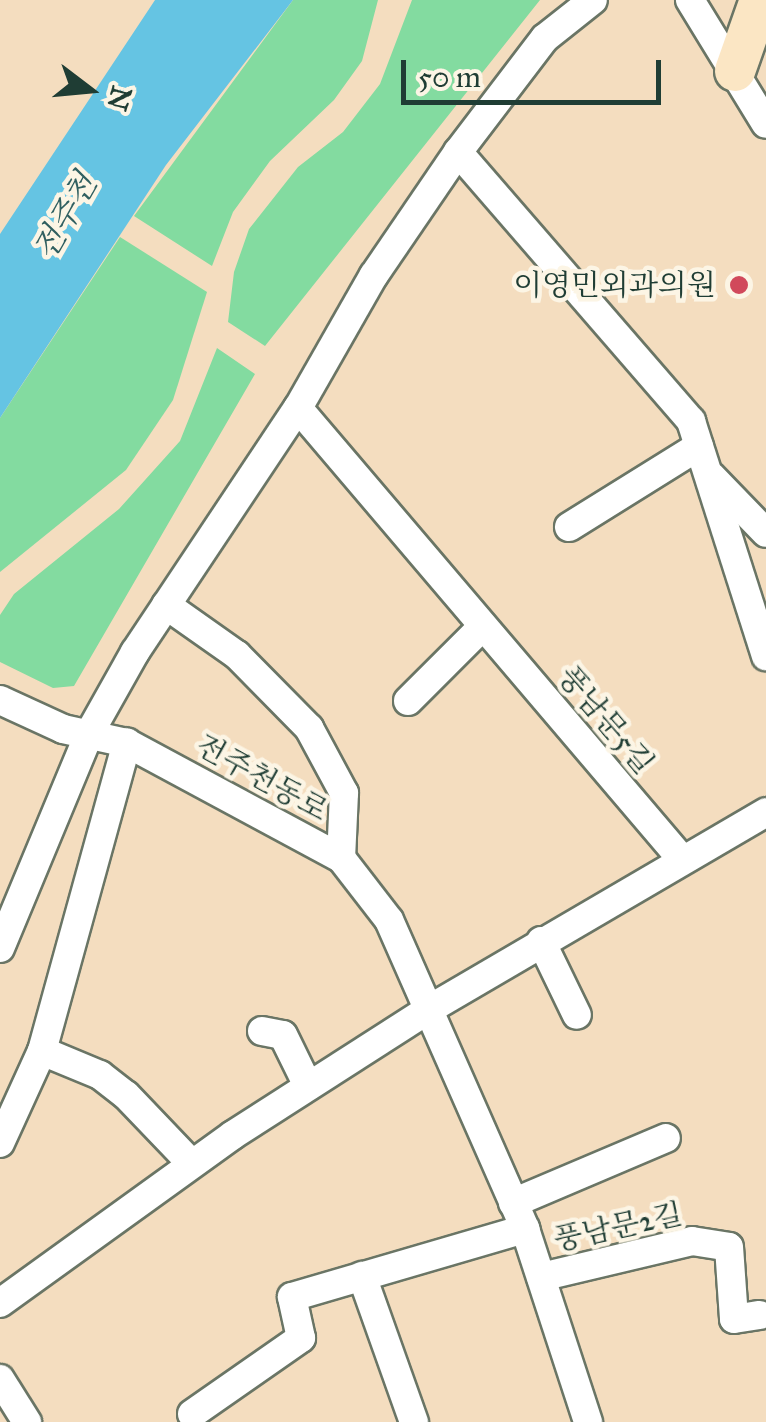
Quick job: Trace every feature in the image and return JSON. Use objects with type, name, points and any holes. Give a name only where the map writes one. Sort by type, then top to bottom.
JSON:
[{"type":"street","points":[[0,948],[76,732],[298,408],[374,275],[458,152],[545,38],[593,0]]},
{"type":"street","points":[[690,0],[766,124]]},
{"type":"street","points":[[735,72],[760,0]]},
{"type":"street","points":[[458,152],[691,421],[766,656]]},
{"type":"street","name":"풍남문5길","points":[[298,408],[680,857]]},
{"type":"street","points":[[569,527],[703,459]]},
{"type":"street","points":[[703,459],[766,532]]},
{"type":"street","name":"전주천동로","points":[[0,700],[76,732],[126,743],[341,858],[344,794],[310,728],[237,654],[166,605]]},
{"type":"street","points":[[408,700],[483,626]]},
{"type":"street","points":[[0,1143],[42,1050],[126,743]]},
{"type":"street","points":[[0,1302],[192,1164],[426,1010],[680,857],[766,812]]},
{"type":"street","points":[[341,858],[389,920],[513,1203]]},
{"type":"street","points":[[541,941],[577,1015]]},
{"type":"street","points":[[262,1031],[283,1035],[308,1086]]},
{"type":"street","points":[[42,1050],[100,1075],[126,1094],[192,1164]]},
{"type":"street","name":"풍남문2길","points":[[588,1422],[513,1203],[666,1138]]},
{"type":"street","name":"풍남문2길","points":[[192,1414],[301,1338],[292,1297],[525,1229]]},
{"type":"street","name":"풍남문2길","points":[[541,1276],[692,1242],[729,1246],[734,1319],[760,1314]]},
{"type":"street","points":[[362,1276],[414,1422]]},
{"type":"street","points":[[0,1379],[28,1422]]},
{"type":"green space","points":[[293,0],[378,0],[362,61],[334,100],[270,161],[233,212],[212,266],[134,216]]},
{"type":"green space","points":[[412,0],[540,0],[265,346],[228,322],[234,272],[249,229],[298,167],[343,132],[380,84]]},
{"type":"green space","points":[[120,237],[207,292],[173,400],[126,470],[0,572],[0,418]]},
{"type":"green space","points":[[217,348],[255,374],[74,686],[53,688],[0,662],[0,615],[14,594],[119,509],[180,441]]},
{"type":"water","name":"전주천","points":[[155,0],[293,0],[166,165],[0,418],[0,234]]},
{"type":"place","name":"이영민외과의원","points":[[739,285]]}]
